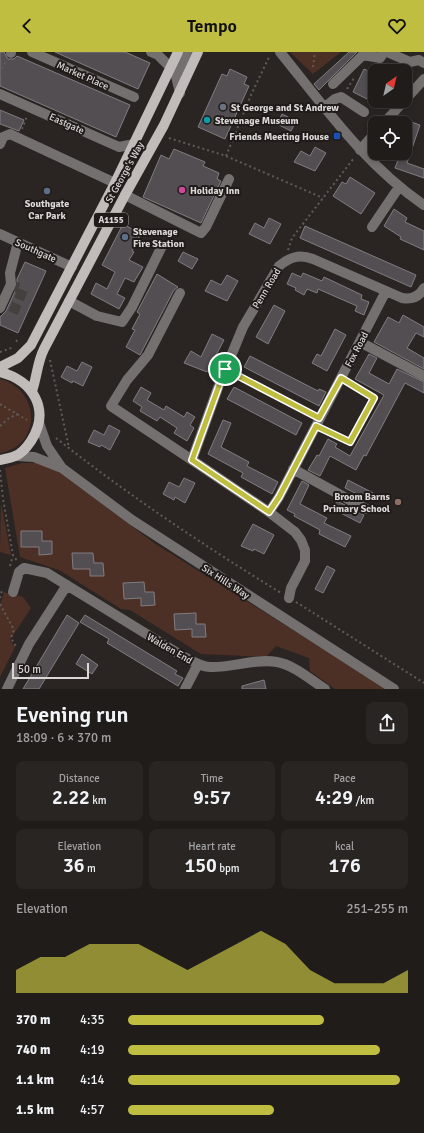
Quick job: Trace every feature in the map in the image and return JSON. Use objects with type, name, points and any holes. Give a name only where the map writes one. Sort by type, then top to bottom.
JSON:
[{"type":"main road","name":"St George's Way","points":[[0,367],[18,358],[31,345],[115,183],[178,52]]},
{"type":"main road","name":"St George's Way","points":[[32,391],[36,382],[39,359],[125,195],[164,125],[198,52]]},
{"type":"main road","points":[[0,372],[13,376],[32,391],[39,412],[39,423],[28,446],[16,456],[0,460]]},
{"type":"street","name":"Market Place","points":[[32,52],[134,97]]},
{"type":"street","points":[[150,52],[158,55],[171,68]]},
{"type":"street","points":[[180,93],[176,76],[187,52]]},
{"type":"street","points":[[280,52],[360,150],[399,187],[424,205]]},
{"type":"street","points":[[333,84],[363,55],[380,58],[384,52]]},
{"type":"street","points":[[387,52],[410,62],[419,60],[424,63]]},
{"type":"street","points":[[412,92],[424,79]]},
{"type":"street","name":"Eastgate","points":[[0,94],[119,147],[134,144]]},
{"type":"street","points":[[326,107],[335,99],[341,97],[364,112]]},
{"type":"street","points":[[390,116],[397,108]]},
{"type":"street","points":[[0,144],[3,137],[10,134],[115,183]]},
{"type":"street","points":[[360,150],[368,141]]},
{"type":"street","points":[[125,195],[201,233],[206,227],[229,179]]},
{"type":"street","points":[[372,227],[399,187]]},
{"type":"street","name":"Southgate","points":[[0,234],[72,267]]},
{"type":"street","points":[[0,308],[12,285],[10,273],[18,242]]},
{"type":"street","points":[[69,301],[97,316],[122,322],[132,307],[162,246]]},
{"type":"street","points":[[290,258],[300,256],[313,258],[386,291],[408,299],[418,296],[424,288]]},
{"type":"street","name":"Penn Road","points":[[192,460],[225,369],[243,327],[279,266],[290,258]]},
{"type":"street","name":"Fox Road","points":[[269,512],[279,497],[386,291]]},
{"type":"street","points":[[180,292],[148,355],[122,388],[111,406],[269,512],[295,532],[301,540],[305,550],[305,561],[292,588],[289,598]]},
{"type":"street","points":[[360,342],[424,376]]},
{"type":"street","name":"Six Hills Way","points":[[39,423],[47,446],[62,468]]},
{"type":"street","name":"Six Hills Way","points":[[16,456],[34,457],[62,468],[132,520],[394,689]]},
{"type":"street","points":[[293,469],[366,508]]},
{"type":"street","points":[[13,592],[19,572],[24,568]]},
{"type":"street","name":"Walden End","points":[[24,568],[47,573],[184,657],[198,664],[209,667],[267,661],[278,662],[325,689]]},
{"type":"street","points":[[7,689],[22,658],[67,585]]},
{"type":"street","points":[[186,689],[198,664]]},
{"type":"path","points":[[226,156],[251,94],[271,52]]},
{"type":"path","points":[[313,67],[315,52]]},
{"type":"path","points":[[0,73],[11,53]]},
{"type":"path","points":[[18,137],[31,107]]},
{"type":"path","points":[[164,136],[226,156],[323,198]]},
{"type":"path","points":[[290,258],[287,252],[292,238],[360,150]]},
{"type":"path","points":[[16,340],[19,345]]},
{"type":"path","points":[[44,349],[49,356],[69,449]]},
{"type":"path","points":[[225,369],[350,442],[374,398],[341,378]]},
{"type":"path","points":[[0,404],[27,420]]},
{"type":"path","points":[[0,426],[9,418],[18,414]]},
{"type":"path","points":[[56,438],[155,512],[204,545],[424,683]]},
{"type":"path","points":[[0,470],[1,500],[13,556],[24,568]]},
{"type":"path","points":[[0,604],[14,630],[11,638],[22,658]]},
{"type":"shaded area","points":[[290,52],[341,52],[313,74]]},
{"type":"shaded area","points":[[0,379],[13,385],[23,394],[29,405],[31,418],[29,429],[23,440],[14,448],[0,453]]},
{"type":"shaded area","points":[[22,463],[38,463],[61,473],[154,543],[387,689],[335,689],[310,671],[309,658],[276,646],[266,657],[201,654],[130,610],[121,609],[59,570],[20,557],[5,468]]},
{"type":"shaded area","points":[[1,503],[11,555],[0,552]]},
{"type":"shaded area","points":[[4,592],[23,597],[31,608],[10,640],[15,647],[0,677],[0,605]]},
{"type":"building","points":[[0,52],[4,52],[8,59],[14,59],[17,56],[130,105],[116,137],[0,86]]},
{"type":"building","points":[[55,52],[125,52],[150,63],[138,89]]},
{"type":"building","points":[[349,52],[357,52],[319,90],[314,84]]},
{"type":"building","name":"St George and St Andrew","points":[[230,69],[247,77],[244,84],[249,86],[225,139],[198,127],[222,74],[227,76]]},
{"type":"building","points":[[364,69],[368,71],[368,100],[353,92]]},
{"type":"building","points":[[0,110],[24,120],[19,131],[0,124]]},
{"type":"building","points":[[282,114],[296,121],[291,131],[277,124]]},
{"type":"building","points":[[412,122],[420,125],[412,148]]},
{"type":"building","points":[[315,147],[326,153],[315,171],[294,162],[301,151],[310,156]]},
{"type":"building","name":"Holiday Inn","points":[[174,149],[205,162],[203,166],[219,173],[217,179],[221,181],[201,223],[143,197],[161,155],[169,159]]},
{"type":"building","points":[[398,160],[408,160],[407,163],[424,169],[424,178],[395,168]]},
{"type":"building","points":[[350,177],[375,193],[361,214],[333,196],[342,182],[346,184]]},
{"type":"building","points":[[394,209],[407,218],[405,222],[424,231],[424,250],[400,239],[401,237],[384,226]]},
{"type":"building","points":[[269,218],[281,224],[270,244],[249,234],[255,223],[264,228]]},
{"type":"building","points":[[123,224],[141,234],[129,260],[143,267],[134,282],[125,278],[117,294],[125,298],[119,309],[91,294],[96,283],[107,289],[115,272],[102,265]]},
{"type":"building","points":[[305,226],[416,275],[411,287],[300,238]]},
{"type":"building","points":[[183,252],[198,259],[192,269],[178,261]]},
{"type":"building","points":[[25,262],[46,271],[18,333],[0,325],[0,317],[6,311],[17,287],[17,279]]},
{"type":"building","points":[[292,273],[301,277],[303,273],[322,281],[324,277],[362,295],[361,299],[369,302],[364,315],[355,311],[357,306],[318,289],[317,293],[307,289],[304,295],[295,290],[296,288],[287,284]]},
{"type":"building","points":[[157,274],[178,287],[174,290],[140,355],[126,347],[135,330],[132,329],[140,314],[137,312]]},
{"type":"building","points":[[227,275],[238,281],[227,301],[205,291],[211,280],[221,285]]},
{"type":"building","points":[[274,305],[285,311],[268,344],[256,337]]},
{"type":"building","points":[[403,315],[424,327],[424,337],[416,333],[407,348],[424,358],[424,369],[374,342],[388,317],[399,323]]},
{"type":"building","points":[[335,329],[346,335],[327,371],[312,363],[317,354],[321,356]]},
{"type":"building","points":[[212,334],[224,340],[207,372],[184,363],[191,351],[201,357]]},
{"type":"building","points":[[369,354],[377,358],[369,373],[389,384],[397,369],[424,382],[424,393],[405,383],[366,456],[364,455],[356,470],[330,456],[320,476],[308,470],[317,455],[319,456],[328,439],[337,444],[335,447],[350,456],[384,395],[355,379]]},
{"type":"building","points":[[250,356],[318,391],[319,389],[326,392],[319,406],[244,367]]},
{"type":"building","points":[[82,362],[92,367],[83,386],[73,381],[72,383],[61,377],[67,366],[77,371]]},
{"type":"building","points":[[141,387],[151,393],[147,400],[164,410],[166,406],[184,417],[187,412],[195,417],[190,425],[194,428],[187,441],[174,433],[177,428],[160,417],[157,421],[140,411],[142,407],[133,401]]},
{"type":"building","points":[[234,387],[302,423],[296,435],[227,399]]},
{"type":"building","points":[[223,420],[231,423],[221,447],[249,462],[247,466],[278,482],[272,494],[241,477],[243,473],[208,454]]},
{"type":"building","points":[[109,425],[120,431],[110,450],[101,445],[100,447],[88,442],[94,430],[104,435]]},
{"type":"building","points":[[184,478],[195,483],[185,503],[175,497],[174,500],[163,494],[169,482],[179,487]]},
{"type":"building","points":[[348,480],[375,494],[371,501],[345,488]]},
{"type":"building","points":[[302,481],[309,485],[300,504],[327,518],[324,523],[351,536],[345,547],[319,534],[320,530],[294,516],[295,514],[287,510]]},
{"type":"building","points":[[337,501],[364,515],[360,523],[333,509]]},
{"type":"building","points":[[253,524],[274,535],[264,554],[254,549],[253,551],[241,546]]},
{"type":"building","points":[[21,531],[42,531],[42,541],[52,541],[52,554],[39,555],[39,547],[21,547]]},
{"type":"building","points":[[72,553],[93,553],[94,563],[103,563],[104,576],[90,576],[90,569],[73,569]]},
{"type":"building","points":[[327,566],[335,570],[323,593],[315,589]]},
{"type":"building","points":[[144,582],[145,592],[154,592],[155,605],[141,606],[141,598],[124,599],[123,583]]},
{"type":"building","points":[[196,613],[196,624],[205,624],[206,637],[192,637],[192,629],[175,630],[174,614]]},
{"type":"building","points":[[67,615],[79,623],[39,689],[23,689]]},
{"type":"building","points":[[85,615],[177,671],[175,674],[183,678],[178,686],[107,643],[109,639],[80,622]]},
{"type":"building","points":[[82,654],[98,665],[92,674],[76,664]]},
{"type":"building","points":[[264,680],[266,689],[242,689],[242,686]]},
{"type":"tunnel","points":[[13,313],[23,290],[14,286]]},
{"type":"place","name":"St George and St Andrew","points":[[223,107]]},
{"type":"place","name":"Stevenage Museum","points":[[207,120]]},
{"type":"place","name":"Friends Meeting House","points":[[337,136]]},
{"type":"place","name":"Holiday Inn","points":[[182,190]]},
{"type":"place","name":"Southgate Car Park","points":[[47,191]]},
{"type":"place","name":"Stevenage Fire Station","points":[[125,237]]},
{"type":"place","name":"Broom Barns Primary School","points":[[398,502]]},
{"type":"route","points":[[225,369],[319,418],[341,378],[374,398],[350,442],[316,426],[279,497],[269,512],[192,460],[225,369]]}]
